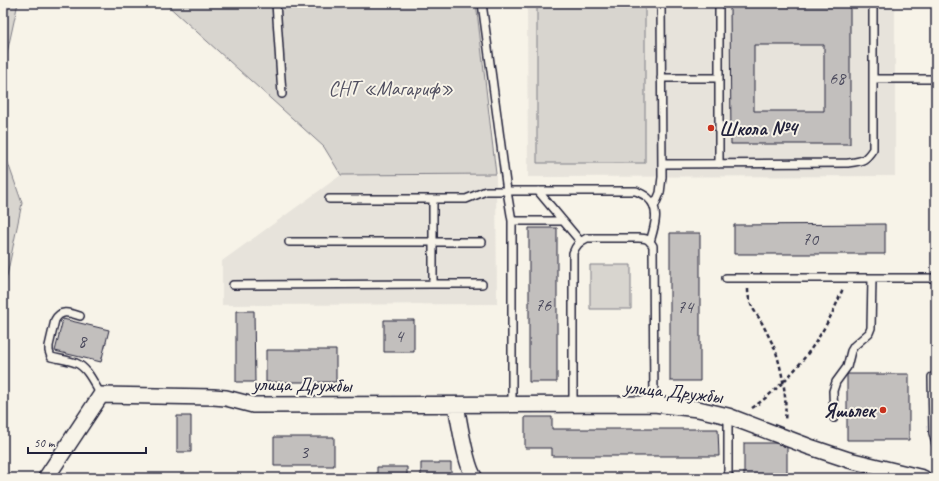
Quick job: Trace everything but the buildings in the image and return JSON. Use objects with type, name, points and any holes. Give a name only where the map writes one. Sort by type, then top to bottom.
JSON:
[{"type":"street","name":"улица Дружбы","points":[[101,395],[213,397],[226,398],[253,405],[654,404],[698,409],[732,417],[784,438],[849,460],[923,478]]},
{"type":"street","points":[[46,478],[101,395]]},
{"type":"street","points":[[456,405],[467,459],[475,478]]},
{"type":"lane","points":[[276,3],[282,94]]},
{"type":"lane","points":[[482,3],[512,221],[512,405]]},
{"type":"lane","points":[[654,207],[658,199],[661,186],[662,164],[661,3]]},
{"type":"lane","points":[[719,3],[719,164]]},
{"type":"lane","points":[[662,164],[848,163],[861,161],[868,157],[873,149],[873,3]]},
{"type":"lane","points":[[661,78],[719,78]]},
{"type":"lane","points":[[873,79],[936,79]]},
{"type":"lane","points":[[538,191],[580,241]]},
{"type":"lane","points":[[329,199],[466,199],[484,192],[636,191],[648,198],[654,207],[656,218],[650,242]]},
{"type":"lane","points":[[433,199],[433,284]]},
{"type":"lane","points":[[512,221],[563,221]]},
{"type":"lane","points":[[573,405],[573,253],[575,247],[580,241],[587,238],[645,238],[653,246],[654,404]]},
{"type":"lane","points":[[289,242],[482,242]]},
{"type":"lane","points":[[726,278],[936,278]]},
{"type":"lane","points":[[834,418],[834,391],[836,382],[847,367],[851,351],[854,346],[869,333],[871,328],[872,278]]},
{"type":"lane","points":[[233,285],[482,284]]},
{"type":"lane","points":[[80,316],[66,312],[57,316],[49,346],[50,354],[51,356],[80,365],[88,373],[101,395]]},
{"type":"lane","points":[[932,377],[932,433],[936,444]]},
{"type":"lane","points":[[728,478],[732,417]]},
{"type":"path","points":[[748,278],[748,296],[750,305],[762,322],[776,351],[784,382],[786,410],[784,438]]},
{"type":"path","points":[[732,417],[762,402],[784,382],[804,359],[822,334],[836,306],[847,278]]},
{"type":"shaded area","name":"Школа №4","points":[[527,3],[895,3],[895,176],[528,177]]},
{"type":"shaded area","points":[[496,174],[497,304],[222,305],[222,261],[341,175]]},
{"type":"green space","points":[[3,3],[18,3],[3,71]]},
{"type":"green space","name":"СНТ «Магариф»","points":[[165,3],[476,3],[496,174],[341,175],[324,147]]},
{"type":"green space","points":[[537,3],[645,3],[645,163],[537,163]]},
{"type":"green space","points":[[3,149],[22,203],[3,295]]},
{"type":"green space","points":[[590,265],[631,265],[631,309],[590,309]]},
{"type":"waterway","points":[[3,173],[3,216]]},
{"type":"place","name":"Школа №4","points":[[711,128]]},
{"type":"place","name":"Яшьлек","points":[[883,410]]}]
